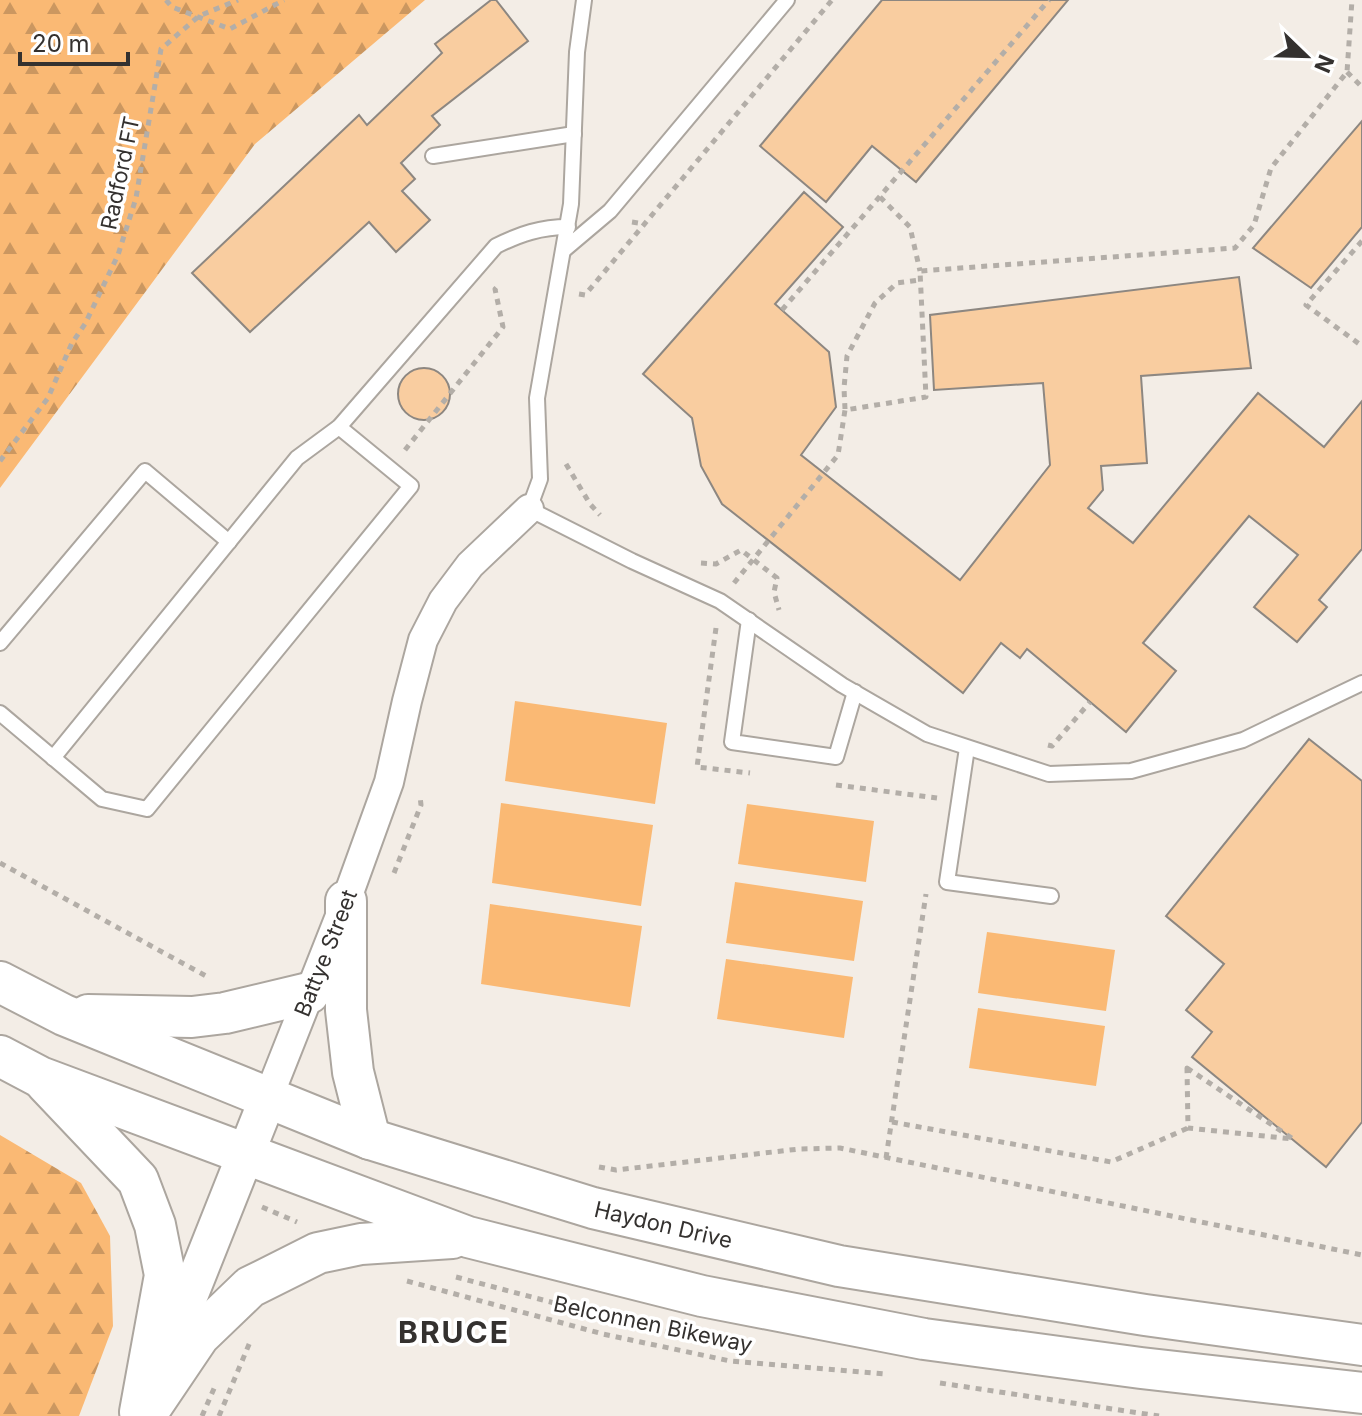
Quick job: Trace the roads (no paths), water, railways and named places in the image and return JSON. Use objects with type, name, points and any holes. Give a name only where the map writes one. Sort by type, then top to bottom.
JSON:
[{"type":"main road","points":[[346,901],[346,1010],[353,1072],[370,1139]]},
{"type":"main road","name":"Haydon Drive","points":[[0,982],[64,1015],[370,1139],[593,1208],[839,1266],[1145,1315],[1362,1345]]},
{"type":"main road","points":[[64,1015],[192,1017],[225,1013],[309,993]]},
{"type":"main road","points":[[0,1056],[40,1077],[468,1237],[702,1296],[924,1339],[1362,1393]]},
{"type":"main road","points":[[40,1077],[138,1180],[155,1225],[165,1275],[142,1416]]},
{"type":"main road","points":[[142,1416],[199,1336],[250,1287],[318,1253],[361,1244],[468,1237]]},
{"type":"street","name":"Battye Street","points":[[142,1416],[346,901],[389,782],[423,640],[443,601],[470,565],[529,509]]},
{"type":"lane","points":[[584,0],[577,52],[568,227],[537,398],[540,479],[529,509],[720,601],[855,692],[927,734],[1049,774],[1131,771],[1243,740],[1362,683]]},
{"type":"lane","points":[[565,249],[610,211],[787,0]]},
{"type":"lane","points":[[433,156],[574,134]]},
{"type":"lane","points":[[53,758],[297,458],[339,427],[496,246],[520,234],[550,227],[568,227]]},
{"type":"lane","points":[[0,713],[102,799],[147,809],[411,486],[339,427]]},
{"type":"lane","points":[[0,643],[145,471],[229,542]]},
{"type":"lane","points":[[749,620],[732,742],[836,757],[855,692]]},
{"type":"lane","points":[[967,748],[947,882],[1051,896]]},
{"type":"district","name":"BRUCE","points":[[454,1333]]}]
